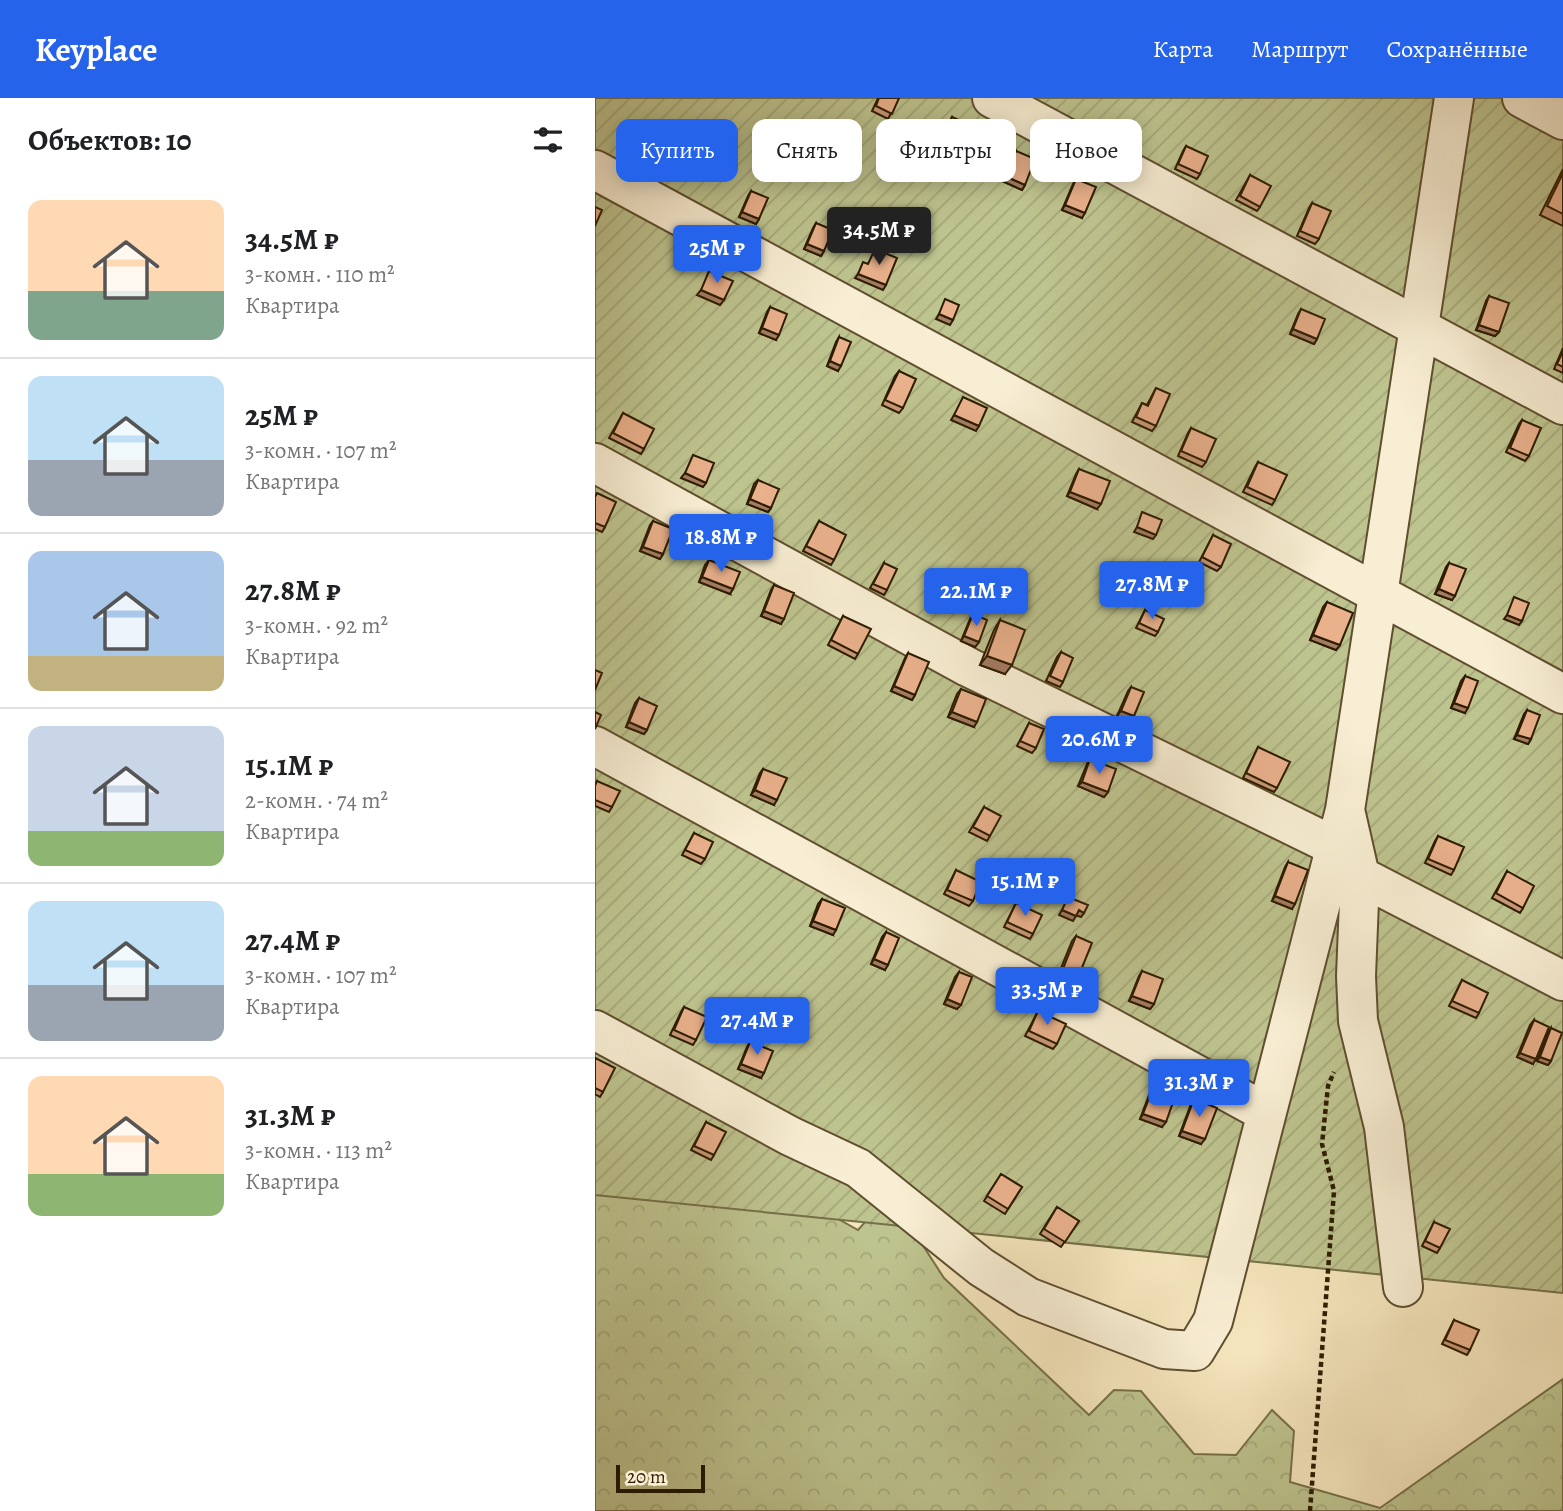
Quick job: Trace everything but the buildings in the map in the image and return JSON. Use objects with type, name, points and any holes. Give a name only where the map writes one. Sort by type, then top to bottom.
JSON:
[{"type":"street","points":[[992,98],[1563,405]]},
{"type":"street","points":[[595,1030],[790,1136],[858,1168],[981,1267],[1028,1297],[1164,1349],[1195,1351],[1213,1321],[1345,810],[1454,98]]},
{"type":"street","points":[[1522,98],[1563,120]]},
{"type":"street","points":[[595,170],[1563,694]]},
{"type":"street","points":[[595,463],[968,667],[1336,847]]},
{"type":"street","points":[[595,746],[1265,1112]]},
{"type":"street","points":[[1345,810],[1360,876],[1356,976],[1358,1021],[1384,1127],[1403,1287]]},
{"type":"street","points":[[1360,876],[1563,981]]},
{"type":"path","points":[[1310,1511],[1334,1191],[1322,1144],[1328,1086],[1358,1021]]},
{"type":"green space","points":[[595,98],[1563,98],[1563,1293],[595,1195]]},
{"type":"green space","points":[[595,1104],[806,1201],[858,1230],[875,1211],[905,1218],[944,1278],[1089,1415],[1114,1390],[1141,1391],[1194,1454],[1236,1455],[1272,1410],[1294,1431],[1290,1482],[1380,1508],[1563,1379],[1563,1511],[595,1511]]}]
